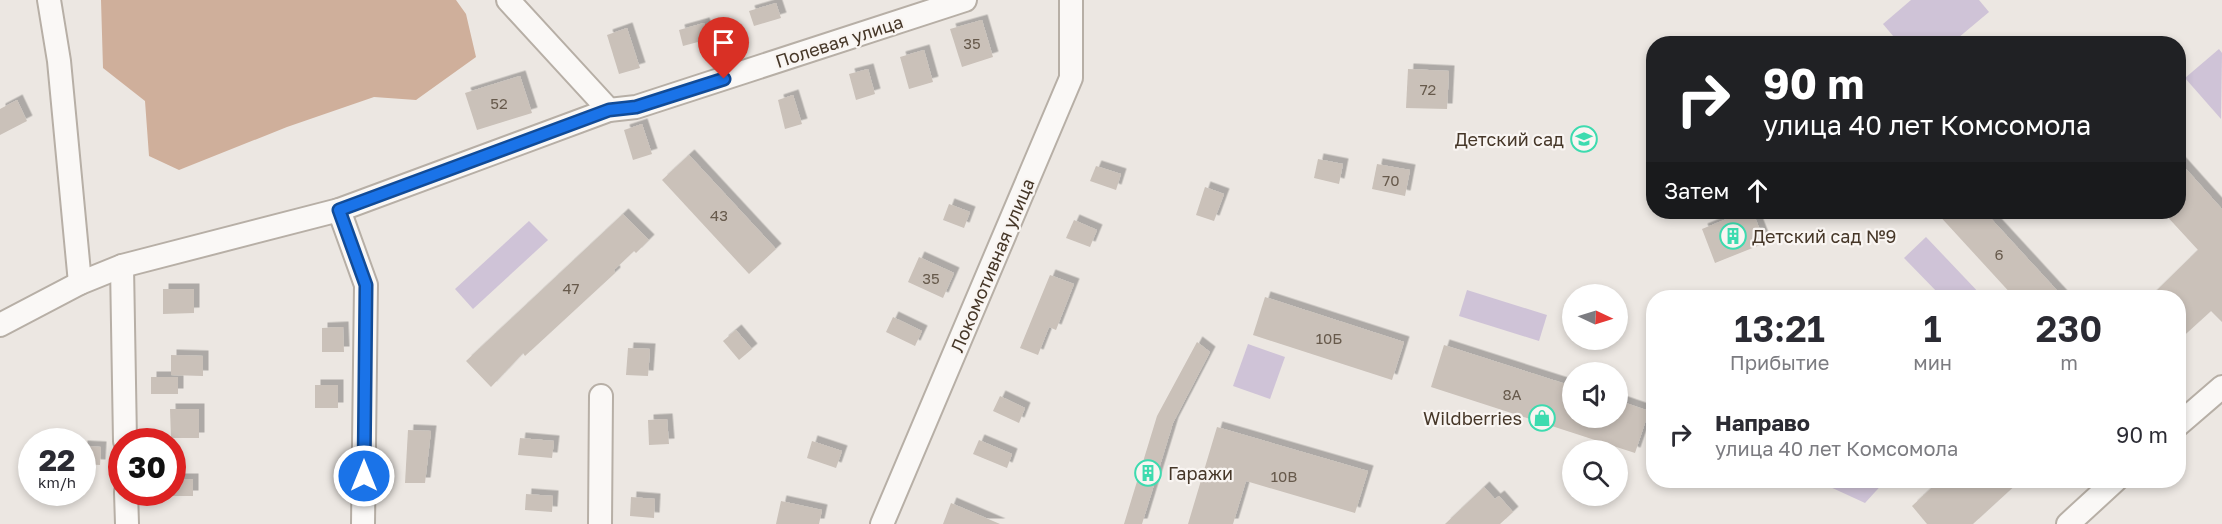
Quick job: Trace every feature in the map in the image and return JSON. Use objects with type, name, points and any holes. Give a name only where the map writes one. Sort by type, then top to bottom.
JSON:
[{"type":"street","points":[[49,0],[59,61],[80,284]]},
{"type":"street","points":[[508,0],[609,110]]},
{"type":"street","name":"Полевая улица","points":[[0,325],[80,284],[122,266],[339,210],[609,110],[636,107],[965,0]]},
{"type":"street","name":"Локомотивная улица","points":[[882,524],[1071,78],[1071,0]]},
{"type":"street","points":[[339,210],[366,285],[363,524]]},
{"type":"street","points":[[122,266],[125,428]]},
{"type":"street","points":[[2186,418],[2222,387]]},
{"type":"street","points":[[600,524],[601,396]]},
{"type":"street","points":[[2068,524],[2107,488]]},
{"type":"street","points":[[126,506],[127,524]]},
{"type":"shaded area","points":[[101,0],[456,0],[466,14],[476,57],[416,100],[374,97],[287,127],[179,170],[149,156],[145,101],[103,68]]},
{"type":"shaded area","points":[[1911,0],[1979,0],[1989,12],[1960,36],[1893,36],[1883,24]]},
{"type":"shaded area","points":[[2219,49],[2222,53],[2221,119],[2186,79]]},
{"type":"shaded area","points":[[529,221],[548,240],[473,309],[455,289]]},
{"type":"shaded area","points":[[1926,237],[1976,290],[1935,290],[1904,258]]},
{"type":"shaded area","points":[[1467,290],[1547,315],[1539,341],[1459,316]]},
{"type":"shaded area","points":[[1248,344],[1285,357],[1270,399],[1233,386]]},
{"type":"shaded area","points":[[1832,488],[1879,488],[1865,503]]},
{"type":"building","points":[[776,3],[781,18],[754,26],[749,11]]},
{"type":"building","points":[[982,20],[993,57],[962,67],[950,29]]},
{"type":"building","points":[[704,23],[709,39],[683,46],[679,30]]},
{"type":"building","points":[[627,28],[640,68],[619,74],[607,35]]},
{"type":"building","points":[[924,50],[933,82],[909,89],[900,57]]},
{"type":"building","points":[[868,69],[875,94],[856,100],[849,74]]},
{"type":"building","points":[[1408,69],[1449,71],[1447,109],[1406,108]]},
{"type":"building","points":[[520,76],[532,113],[477,130],[465,93]]},
{"type":"building","points":[[793,95],[802,124],[785,129],[778,100]]},
{"type":"building","points":[[17,100],[27,121],[0,135],[0,109]]},
{"type":"building","points":[[642,124],[652,154],[633,160],[624,130]]},
{"type":"building","points":[[689,155],[776,249],[749,274],[662,180]]},
{"type":"building","points":[[1318,159],[1343,164],[1339,184],[1314,178]]},
{"type":"building","points":[[1377,164],[1410,170],[1405,196],[1372,189]]},
{"type":"building","points":[[1096,166],[1121,174],[1116,190],[1090,181]]},
{"type":"building","points":[[2186,169],[2222,209],[2222,322],[2211,311],[2186,334],[2186,290],[2157,290],[2198,250],[2169,219],[2186,219]]},
{"type":"building","points":[[1205,187],[1224,194],[1214,221],[1196,215]]},
{"type":"building","points":[[949,204],[970,212],[964,228],[943,220]]},
{"type":"building","points":[[623,214],[649,240],[636,253],[634,251],[614,270],[615,273],[525,356],[523,353],[491,387],[466,361]]},
{"type":"building","name":"Детский сад №9","points":[[1727,219],[1756,219],[1765,243],[1715,263],[1702,229]]},
{"type":"building","points":[[1942,219],[1991,219],[2057,290],[2008,290]]},
{"type":"building","points":[[1074,220],[1097,230],[1090,247],[1066,238]]},
{"type":"building","points":[[919,257],[954,273],[943,298],[908,282]]},
{"type":"building","points":[[1050,275],[1074,284],[1056,330],[1049,327],[1038,355],[1020,348]]},
{"type":"building","points":[[163,289],[194,289],[194,313],[163,314]]},
{"type":"building","points":[[1265,297],[1404,342],[1392,380],[1253,335]]},
{"type":"building","points":[[893,317],[922,331],[915,346],[886,332]]},
{"type":"building","points":[[343,327],[344,352],[322,352],[322,328]]},
{"type":"building","points":[[736,330],[752,349],[739,360],[723,341]]},
{"type":"building","name":"Гаражи","points":[[1197,342],[1210,352],[1173,423],[1142,524],[1124,524],[1157,416]]},
{"type":"building","points":[[1444,345],[1562,383],[1562,428],[1628,428],[1628,404],[1646,410],[1646,420],[1635,453],[1628,451],[1628,440],[1595,440],[1431,387]]},
{"type":"building","points":[[628,348],[650,349],[648,376],[626,375]]},
{"type":"building","points":[[171,355],[203,356],[203,376],[171,375]]},
{"type":"building","points":[[151,377],[178,377],[178,394],[151,394]]},
{"type":"building","points":[[315,385],[338,385],[338,408],[315,408]]},
{"type":"building","points":[[1000,396],[1025,408],[1019,423],[993,411]]},
{"type":"building","points":[[170,409],[199,409],[199,438],[186,438],[186,428],[171,428]]},
{"type":"building","points":[[667,419],[669,444],[649,445],[648,420]]},
{"type":"building","points":[[1217,427],[1368,471],[1355,513],[1246,481],[1233,524],[1188,524]]},
{"type":"building","points":[[408,430],[431,431],[425,483],[405,483]]},
{"type":"building","points":[[520,438],[554,441],[552,458],[518,455]]},
{"type":"building","points":[[979,440],[1012,454],[1007,468],[973,454]]},
{"type":"building","points":[[812,441],[842,451],[836,468],[807,458]]},
{"type":"building","points":[[96,447],[101,447],[100,465],[96,465]]},
{"type":"building","points":[[186,479],[193,479],[193,496],[186,496]]},
{"type":"building","points":[[1484,487],[1495,499],[1499,496],[1513,512],[1500,524],[1445,524]]},
{"type":"building","points":[[1931,488],[2012,488],[1973,524],[1927,524],[1912,506]]},
{"type":"building","points":[[526,494],[553,496],[552,512],[525,510]]},
{"type":"building","points":[[631,497],[655,499],[654,518],[630,516]]},
{"type":"building","points":[[781,501],[822,510],[819,524],[776,524]]},
{"type":"building","points":[[951,503],[1000,524],[943,524]]},
{"type":"place","name":"Детский сад","points":[[1584,139]]},
{"type":"place","name":"Детский сад №9","points":[[1733,236]]},
{"type":"place","name":"Wildberries","points":[[1542,418]]},
{"type":"place","name":"Гаражи","points":[[1148,473]]},
{"type":"route","points":[[364,476],[366,285],[339,210],[609,110],[636,107],[724,79]]}]
